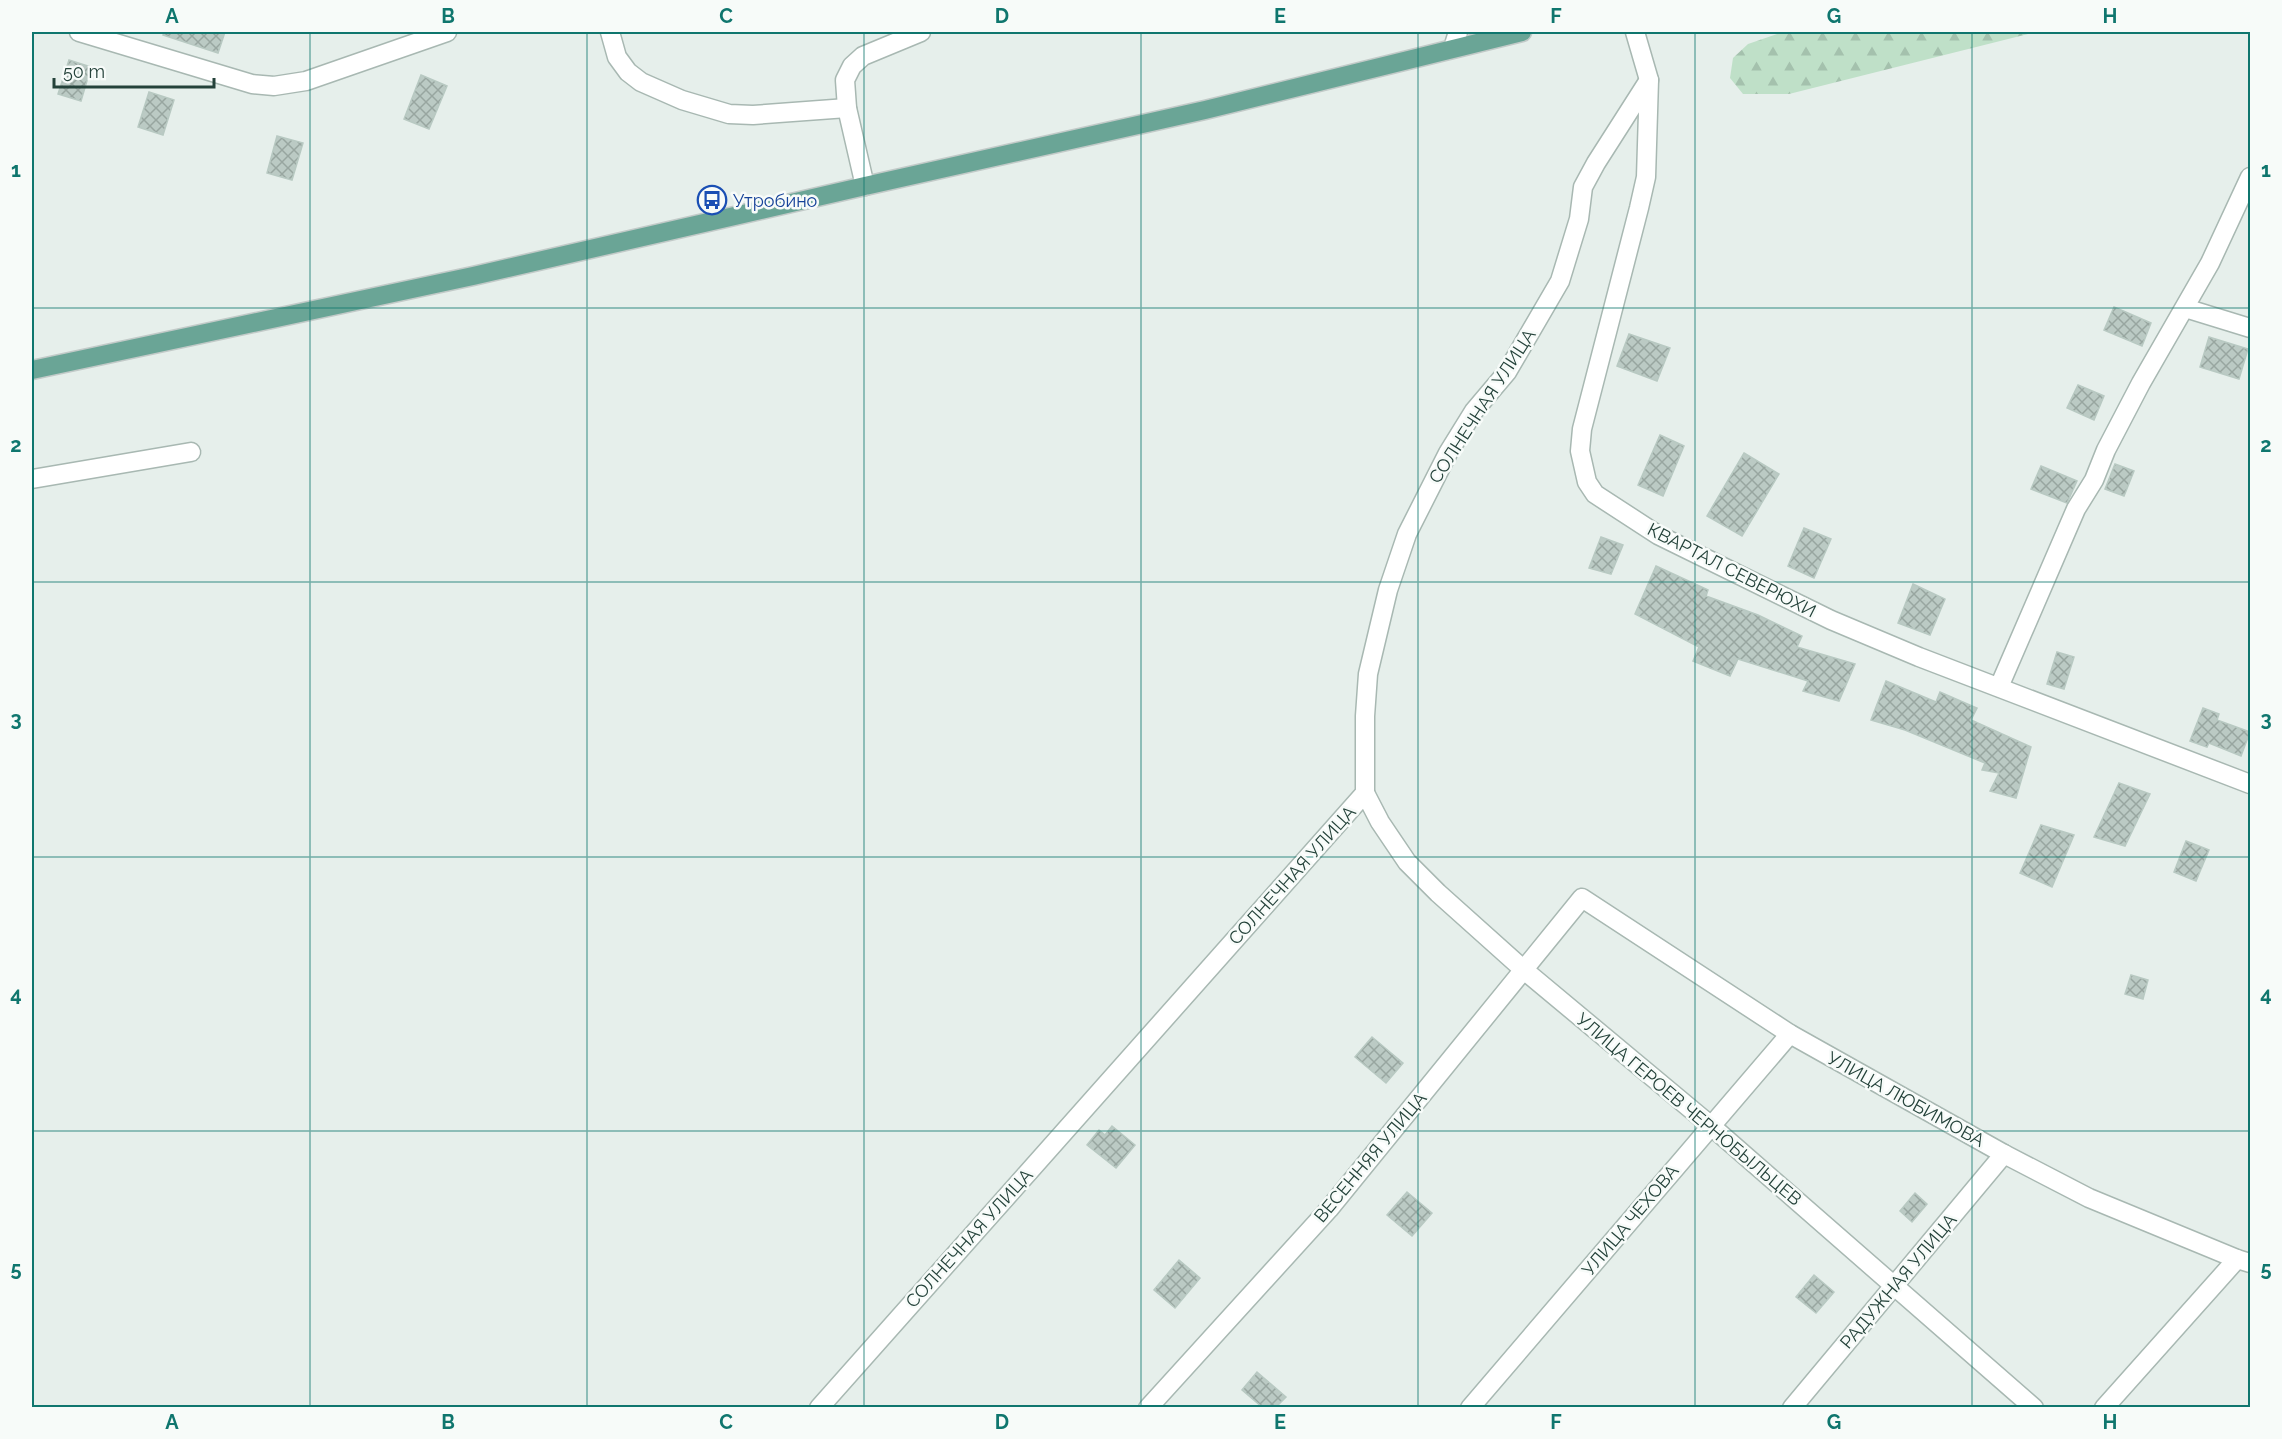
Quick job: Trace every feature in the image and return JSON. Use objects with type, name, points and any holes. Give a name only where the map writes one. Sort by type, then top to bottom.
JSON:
[{"type":"main road","points":[[32,370],[473,276],[1205,110],[1456,40],[1522,32]]},
{"type":"street","points":[[80,32],[252,84],[274,86],[306,81],[447,32]]},
{"type":"street","points":[[610,32],[617,57],[628,72],[641,82],[682,100],[729,114],[753,115],[847,108]]},
{"type":"street","points":[[865,186],[847,108],[845,80],[852,66],[863,56],[921,32]]},
{"type":"street","name":"КВАРТАЛ СЕВЕРЮХИ","points":[[1635,32],[1649,80],[1644,188],[1582,429],[1580,451],[1587,482],[1595,494],[1658,536],[1831,620],[1919,657],[2250,784]]},
{"type":"street","name":"СОЛНЕЧНАЯ УЛИЦА","points":[[819,1407],[1365,793],[1365,716],[1368,674],[1385,601],[1407,534],[1448,453],[1474,411],[1507,372],[1560,281],[1579,219],[1583,187],[1649,80]]},
{"type":"street","points":[[1999,687],[2076,509],[2094,480],[2106,450],[2141,383],[2210,263],[2250,177]]},
{"type":"street","points":[[2184,308],[2250,328]]},
{"type":"street","points":[[32,479],[191,452]]},
{"type":"street","name":"УЛИЦА ГЕРОЕВ ЧЕРНОБЫЛЬЦЕВ","points":[[1365,793],[1380,822],[1407,862],[1438,893],[1524,970],[1710,1125],[2034,1407]]},
{"type":"street","name":"ВЕСЕННЯЯ УЛИЦА","points":[[1148,1407],[1329,1209],[1582,898]]},
{"type":"street","name":"УЛИЦА ЛЮБИМОВА","points":[[1582,898],[1790,1034],[2004,1154],[2089,1198],[2244,1261]]},
{"type":"street","name":"УЛИЦА ЧЕХОВА","points":[[1470,1407],[1790,1034]]},
{"type":"street","name":"РАДУЖНАЯ УЛИЦА","points":[[1792,1407],[2004,1154]]},
{"type":"street","points":[[2104,1407],[2244,1261]]},
{"type":"green space","points":[[1783,32],[2036,32],[1789,94],[1743,94],[1730,78],[1733,58],[1748,44]]},
{"type":"building","points":[[164,32],[225,32],[218,53],[163,35]]},
{"type":"building","points":[[69,60],[91,67],[81,101],[58,94]]},
{"type":"building","points":[[421,75],[447,86],[429,129],[404,119]]},
{"type":"building","points":[[149,92],[174,100],[163,135],[138,127]]},
{"type":"building","points":[[277,136],[303,143],[292,180],[267,173]]},
{"type":"building","points":[[2114,307],[2151,323],[2142,346],[2104,330]]},
{"type":"building","points":[[1629,334],[1670,348],[1657,381],[1617,366]]},
{"type":"building","points":[[2209,337],[2248,349],[2239,379],[2200,367]]},
{"type":"building","points":[[2078,385],[2104,396],[2094,420],[2067,408]]},
{"type":"building","points":[[1660,435],[1684,446],[1663,496],[1638,485]]},
{"type":"building","points":[[1744,453],[1779,474],[1742,536],[1707,516]]},
{"type":"building","points":[[2115,464],[2134,471],[2124,496],[2105,489]]},
{"type":"building","points":[[2041,466],[2077,481],[2067,503],[2031,489]]},
{"type":"building","points":[[1804,528],[1831,539],[1814,578],[1788,566]]},
{"type":"building","points":[[1601,537],[1623,545],[1611,574],[1589,568]]},
{"type":"building","points":[[1656,566],[1708,590],[1706,596],[1758,615],[1802,636],[1797,647],[1855,664],[1839,701],[1803,691],[1808,681],[1738,659],[1730,676],[1693,661],[1699,647],[1635,614]]},
{"type":"building","points":[[1913,584],[1945,599],[1930,635],[1898,623]]},
{"type":"building","points":[[2057,652],[2074,657],[2064,689],[2047,684]]},
{"type":"building","points":[[1886,681],[1936,702],[1940,692],[1977,708],[1971,720],[2031,747],[2016,798],[1990,791],[1999,773],[1982,770],[1985,763],[1905,730],[1871,720]]},
{"type":"building","points":[[2203,708],[2219,714],[2217,720],[2250,732],[2241,756],[2209,743],[2207,747],[2190,741]]},
{"type":"building","points":[[2119,783],[2150,794],[2125,846],[2094,837]]},
{"type":"building","points":[[2041,825],[2074,835],[2052,887],[2020,873]]},
{"type":"building","points":[[2186,841],[2209,850],[2196,881],[2174,872]]},
{"type":"building","points":[[2131,975],[2148,980],[2143,999],[2125,994]]},
{"type":"building","points":[[1372,1037],[1403,1063],[1386,1083],[1355,1057]]},
{"type":"building","points":[[1112,1126],[1135,1145],[1116,1168],[1087,1145],[1099,1130],[1105,1135]]},
{"type":"building","points":[[1407,1192],[1432,1213],[1412,1236],[1387,1215]]},
{"type":"building","points":[[1915,1193],[1927,1204],[1912,1222],[1900,1211]]},
{"type":"building","points":[[1179,1260],[1200,1278],[1175,1308],[1154,1290]]},
{"type":"building","points":[[1814,1275],[1834,1292],[1816,1313],[1796,1297]]},
{"type":"building","points":[[1257,1372],[1286,1397],[1276,1407],[1262,1407],[1242,1390]]},
{"type":"place","name":"Утробино","points":[[712,200]]}]
